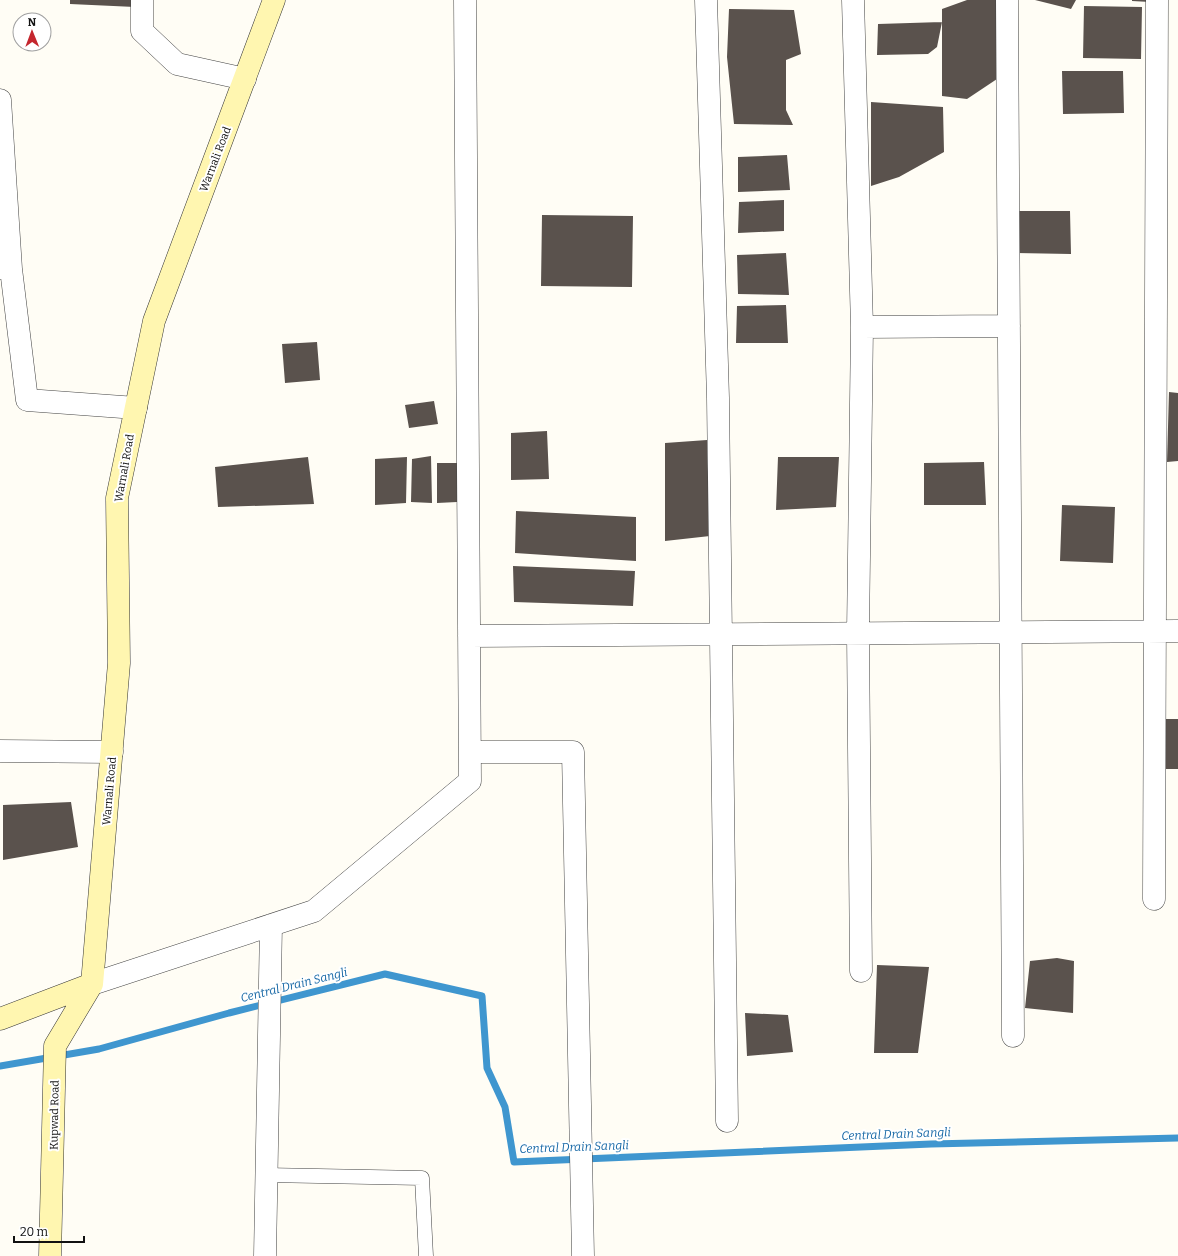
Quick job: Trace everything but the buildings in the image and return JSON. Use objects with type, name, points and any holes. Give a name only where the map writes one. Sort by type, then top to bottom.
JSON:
[{"type":"main road","name":"Warnali Road","points":[[92,984],[119,663],[117,498],[154,321],[246,79],[274,0]]},
{"type":"main road","points":[[0,1019],[92,984]]},
{"type":"main road","name":"Kupwad Road","points":[[50,1256],[55,1046],[92,984]]},
{"type":"street","points":[[142,0],[142,30],[177,64],[246,79]]},
{"type":"street","points":[[92,984],[314,911],[470,781],[465,0]]},
{"type":"street","points":[[706,0],[718,398],[727,1121]]},
{"type":"street","points":[[853,0],[862,327],[858,633],[861,971]]},
{"type":"street","points":[[1007,0],[1013,1036]]},
{"type":"street","points":[[1154,899],[1157,0]]},
{"type":"street","points":[[0,100],[5,269],[27,400],[136,408]]},
{"type":"street","points":[[862,327],[1009,326]]},
{"type":"street","points":[[469,636],[1178,631]]},
{"type":"street","points":[[0,751],[112,752]]},
{"type":"street","points":[[470,752],[573,752],[583,1256]]},
{"type":"street","points":[[265,1256],[272,925]]},
{"type":"lane","points":[[266,1175],[422,1178],[426,1256]]},
{"type":"waterway","name":"Central Drain Sangli","points":[[0,1066],[99,1049],[229,1013],[385,974],[482,996],[487,1068],[505,1107],[514,1162],[931,1144],[1178,1138]]}]
